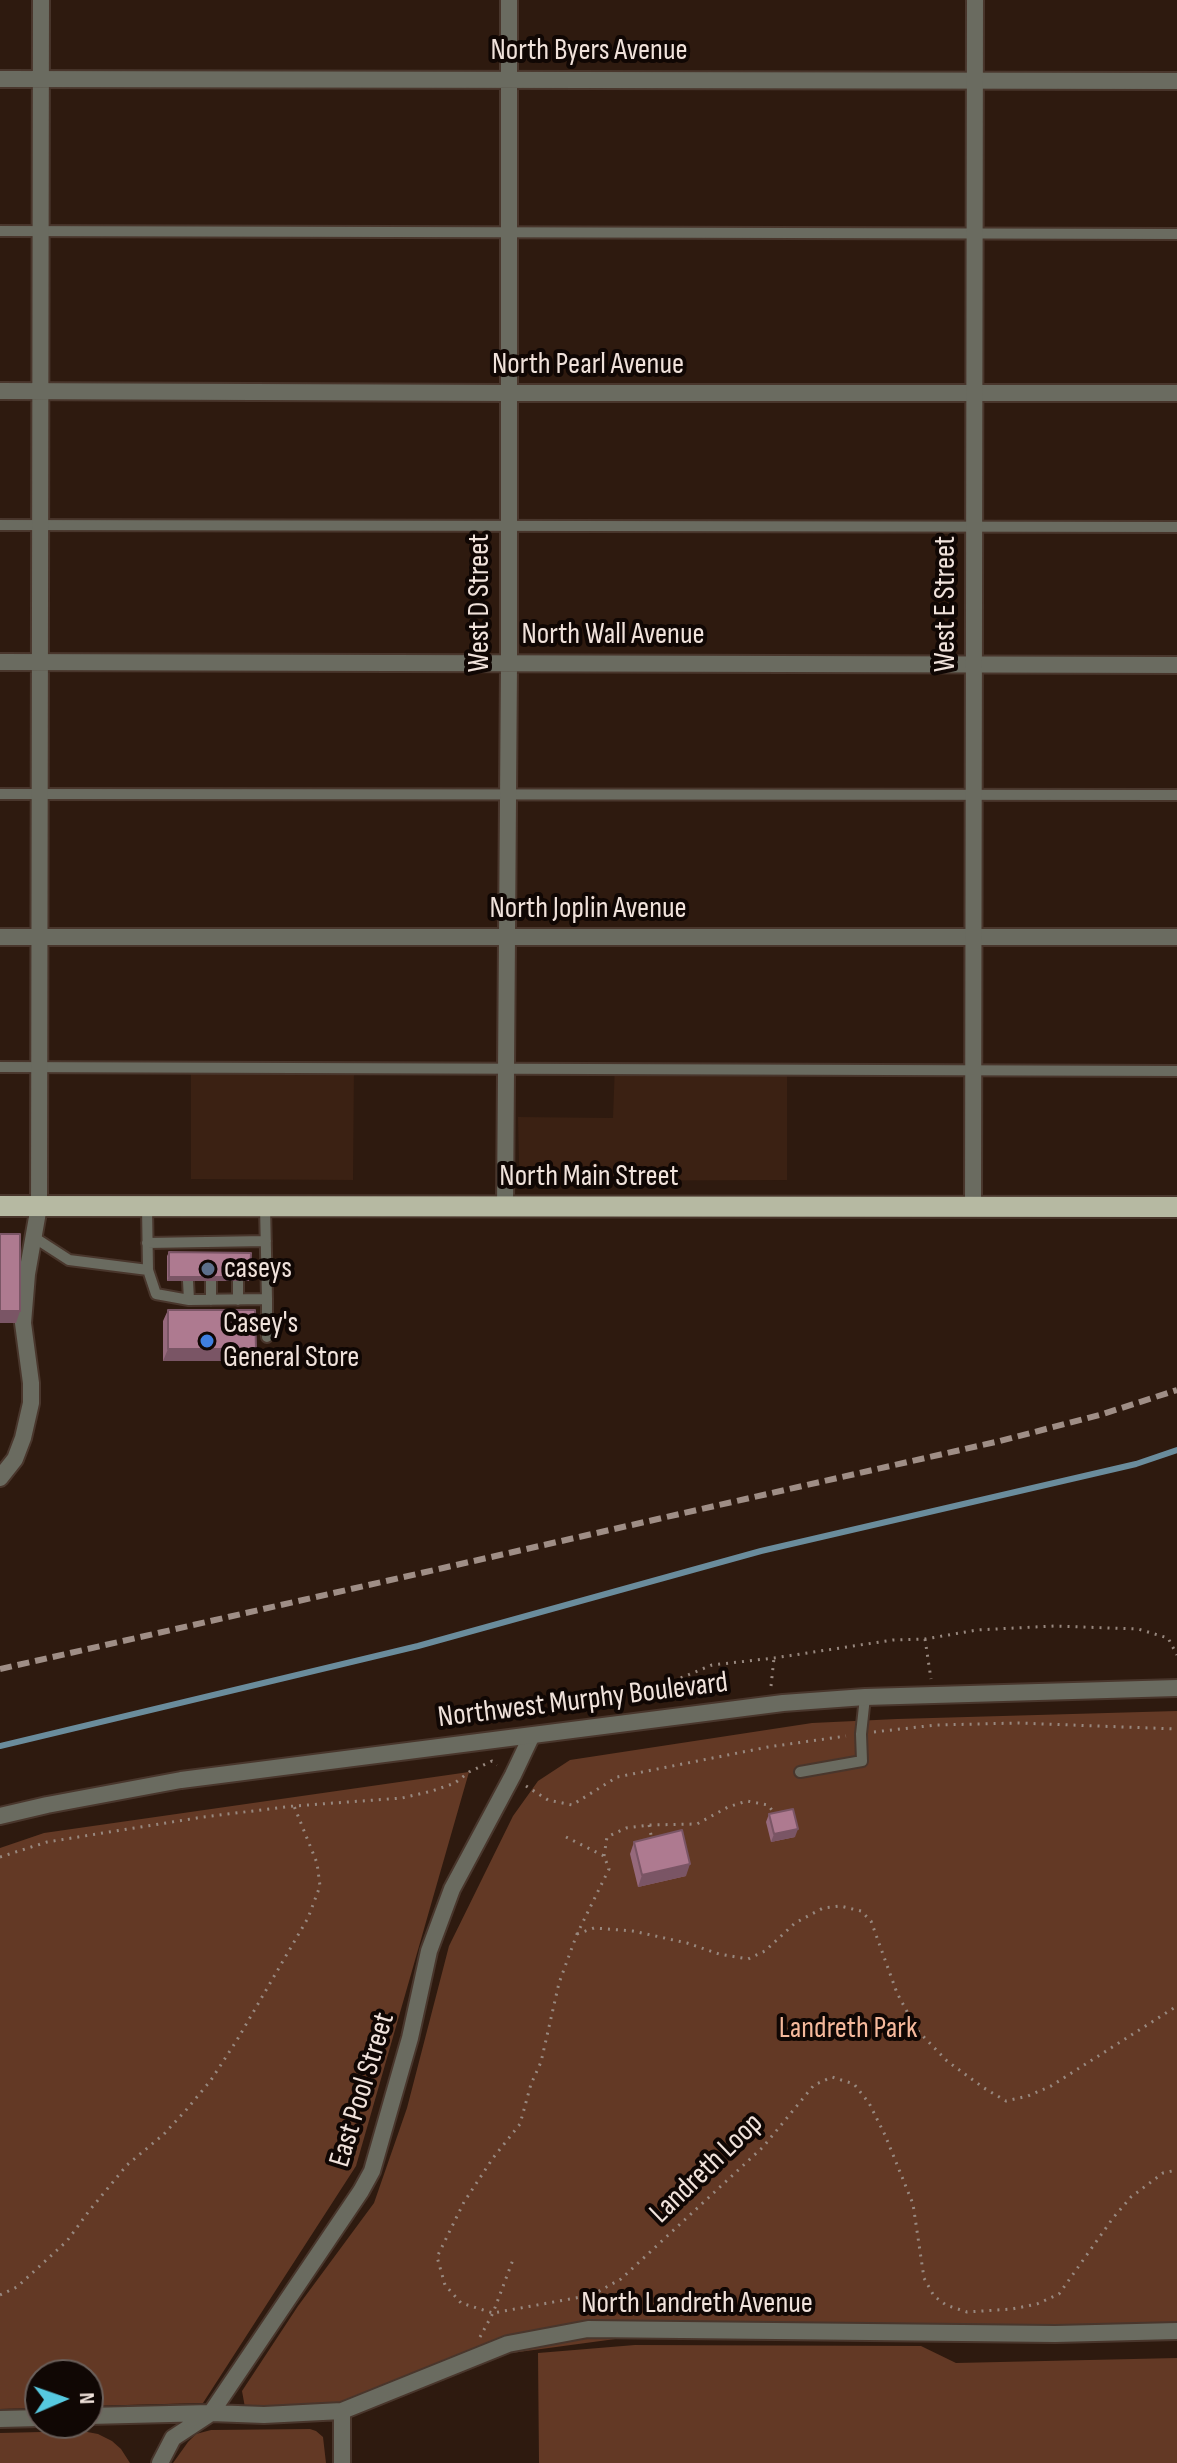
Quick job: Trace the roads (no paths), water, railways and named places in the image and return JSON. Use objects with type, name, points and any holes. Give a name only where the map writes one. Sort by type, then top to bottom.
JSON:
[{"type":"main road","name":"North Main Street","points":[[0,1206],[1177,1207]]},
{"type":"street","points":[[0,1478],[15,1459],[31,1403],[23,1323],[27,1274],[39,1206],[41,0]]},
{"type":"street","name":"West D Street","points":[[505,1207],[509,0]]},
{"type":"street","name":"West E Street","points":[[973,1207],[975,0]]},
{"type":"street","name":"North Byers Avenue","points":[[0,79],[1177,81]]},
{"type":"street","name":"North Pearl Avenue","points":[[0,391],[1177,393]]},
{"type":"street","name":"North Wall Avenue","points":[[0,662],[1177,665]]},
{"type":"street","name":"North Joplin Avenue","points":[[0,937],[1177,937]]},
{"type":"street","name":"Northwest Murphy Boulevard","points":[[0,1816],[181,1780],[769,1705],[865,1697],[1177,1688]]},
{"type":"street","name":"East Pool Street","points":[[160,2463],[173,2438],[211,2413],[372,2171],[410,2038],[429,1951],[452,1889],[531,1737]]},
{"type":"street","name":"North Landreth Avenue","points":[[104,2416],[264,2415],[342,2411],[508,2344],[588,2329],[1055,2334],[1177,2331]]},
{"type":"street","points":[[342,2411],[342,2463]]},
{"type":"street","points":[[0,2419],[24,2418]]},
{"type":"lane","points":[[0,231],[1177,234]]},
{"type":"lane","points":[[0,525],[1177,527]]},
{"type":"lane","points":[[0,794],[1177,795]]},
{"type":"lane","points":[[0,1067],[1177,1071]]},
{"type":"lane","points":[[147,1206],[148,1270],[156,1294],[189,1300],[267,1299]]},
{"type":"lane","points":[[265,1206],[267,1337]]},
{"type":"lane","points":[[35,1238],[69,1260],[148,1270]]},
{"type":"lane","points":[[147,1243],[266,1241]]},
{"type":"lane","points":[[210,1242],[211,1257]]},
{"type":"lane","points":[[237,1242],[237,1256]]},
{"type":"lane","points":[[187,1243],[187,1256]]},
{"type":"lane","points":[[188,1281],[189,1300]]},
{"type":"lane","points":[[211,1281],[211,1300]]},
{"type":"lane","points":[[238,1281],[238,1300]]},
{"type":"lane","points":[[800,1772],[862,1761],[865,1697]]},
{"type":"waterway","points":[[0,1746],[418,1646],[761,1551],[1136,1464],[1177,1450]]},
{"type":"railway","points":[[0,1669],[1000,1441],[1103,1414],[1177,1390]]},
{"type":"place","name":"caseys","points":[[208,1269]]},
{"type":"place","name":"Casey's General Store","points":[[207,1341]]},
{"type":"park label","name":"Landreth Park","points":[[848,2029]]}]
